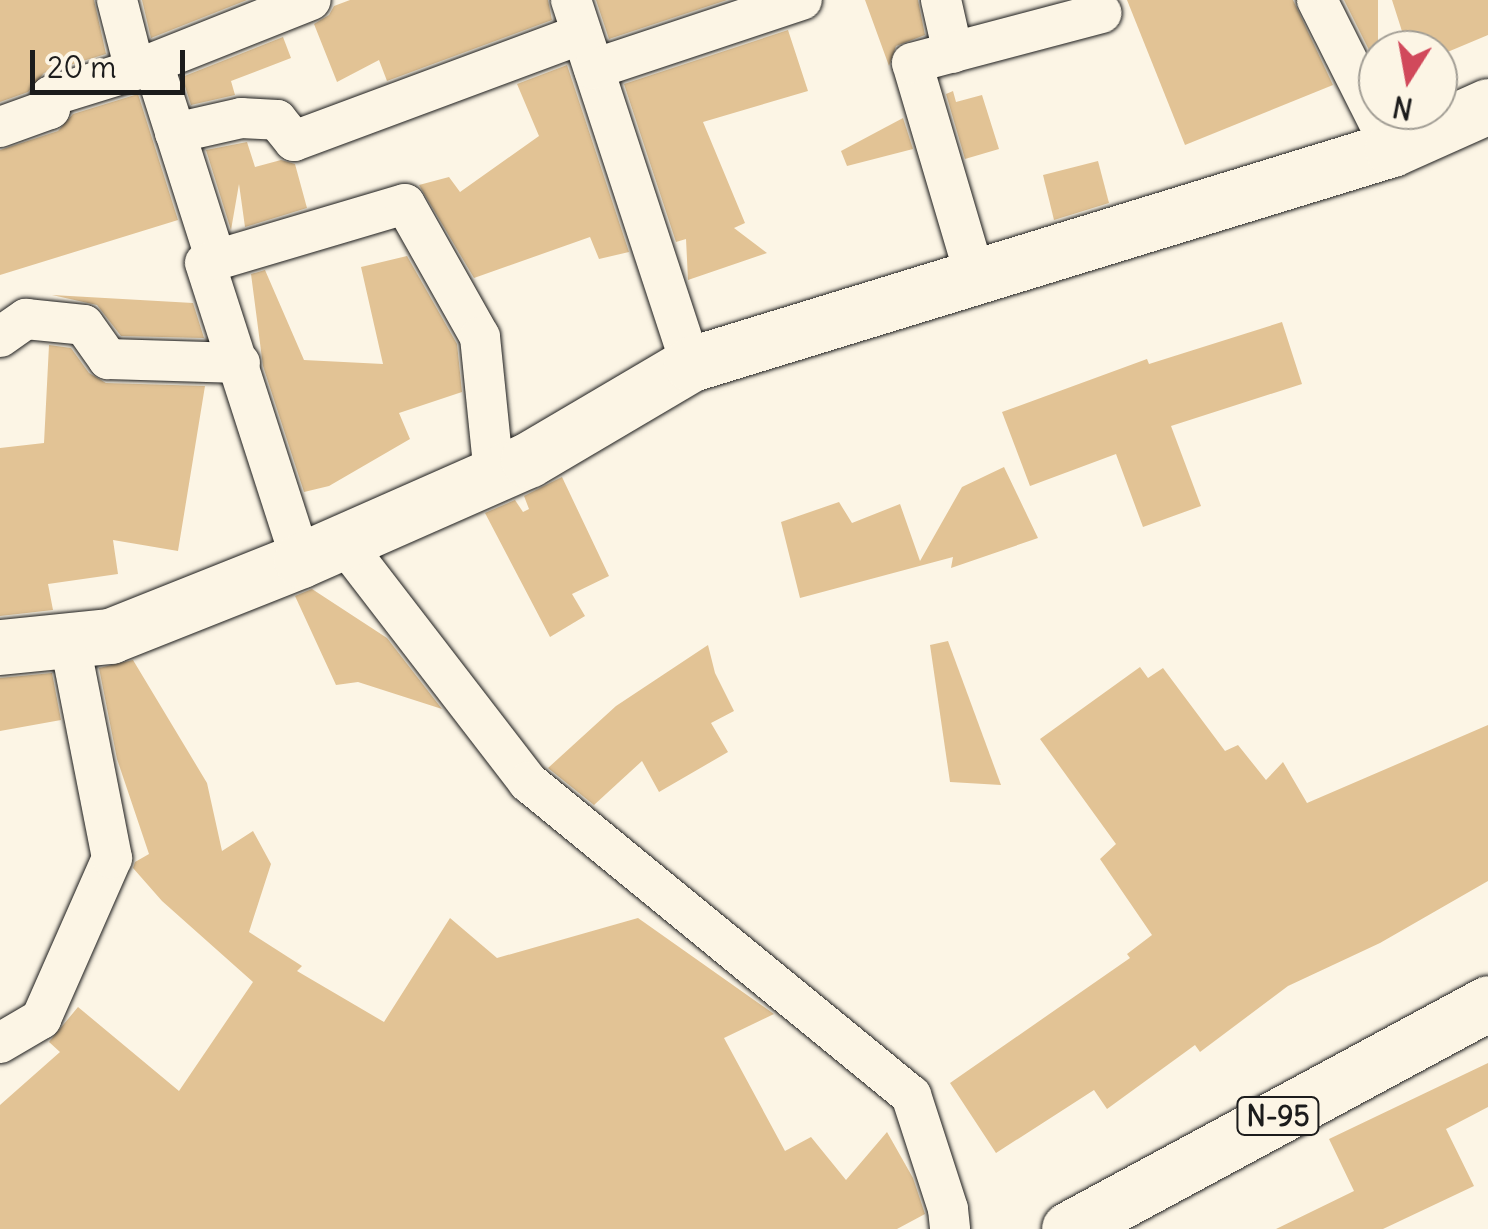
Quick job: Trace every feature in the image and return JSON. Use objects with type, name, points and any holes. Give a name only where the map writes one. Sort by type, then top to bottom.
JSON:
[{"type":"main road","points":[[0,646],[110,636],[323,551],[494,475],[691,364],[1392,148],[1488,106]]},
{"type":"main road","name":"N-95","points":[[1069,1229],[1488,1003]]},
{"type":"street","points":[[116,0],[175,133],[216,260]]},
{"type":"street","points":[[0,128],[50,110],[50,96],[144,67],[311,0]]},
{"type":"street","points":[[175,133],[241,118],[277,120],[294,141],[582,34],[802,0]]},
{"type":"street","points":[[940,0],[953,53]]},
{"type":"street","points":[[1317,0],[1392,148]]},
{"type":"street","points":[[976,279],[912,63],[1101,13]]},
{"type":"street","points":[[582,34],[691,364]]},
{"type":"street","points":[[494,475],[480,337],[405,204],[205,263],[240,364],[323,551],[528,782],[910,1095],[948,1209],[950,1229]]},
{"type":"street","points":[[0,337],[26,319],[84,325],[108,359],[240,364]]},
{"type":"street","points":[[0,1042],[41,1019],[112,858],[70,639]]},
{"type":"building","points":[[0,0],[94,0],[106,54],[44,73],[28,92],[0,102]]},
{"type":"building","points":[[142,0],[247,0],[151,38]]},
{"type":"building","points":[[350,0],[548,0],[552,20],[387,81],[379,60],[337,82],[314,24],[329,15],[334,6]]},
{"type":"building","points":[[596,0],[727,0],[609,39]]},
{"type":"building","points":[[865,0],[918,0],[925,35],[896,46],[889,66]]},
{"type":"building","points":[[1127,0],[1293,0],[1333,85],[1185,145]]},
{"type":"building","points":[[1344,0],[1378,0],[1378,30],[1359,30]]},
{"type":"building","points":[[1392,0],[1488,0],[1488,35],[1458,48],[1458,30],[1402,30]]},
{"type":"building","points":[[788,30],[808,91],[703,122],[745,223],[734,228],[767,253],[688,280],[686,239],[676,242],[624,84]]},
{"type":"building","points":[[283,37],[291,58],[231,81],[235,95],[191,105],[182,77]]},
{"type":"building","points":[[567,65],[629,252],[599,259],[590,237],[474,278],[419,185],[449,177],[460,192],[539,136],[517,84]]},
{"type":"building","points":[[953,91],[956,102],[982,95],[999,149],[965,159],[946,94]]},
{"type":"building","points":[[138,94],[178,220],[0,275],[0,150],[58,131],[73,114]]},
{"type":"building","points":[[903,118],[913,149],[847,166],[841,151]]},
{"type":"building","points":[[247,142],[255,167],[281,160],[295,164],[307,208],[245,227],[239,184],[231,230],[206,150]]},
{"type":"building","points":[[1098,161],[1109,203],[1054,220],[1043,175]]},
{"type":"building","points":[[407,256],[457,344],[462,392],[399,413],[410,439],[329,486],[304,492],[263,366],[251,274],[265,270],[304,360],[383,364],[361,267]]},
{"type":"building","points":[[52,295],[193,303],[204,338],[121,336],[97,305]]},
{"type":"building","points":[[1282,322],[1302,384],[1171,426],[1201,506],[1143,527],[1116,454],[1030,486],[1002,412],[1147,359],[1149,364]]},
{"type":"building","points":[[49,345],[71,348],[89,373],[106,383],[205,386],[178,551],[113,540],[118,574],[48,584],[53,610],[0,616],[0,448],[44,443]]},
{"type":"building","points":[[1004,467],[1038,538],[951,568],[953,557],[800,598],[781,522],[839,502],[852,523],[900,504],[920,561],[962,487]]},
{"type":"building","points":[[562,477],[609,576],[572,594],[585,616],[550,637],[485,513],[515,500],[523,512],[529,509],[524,496]]},
{"type":"building","points":[[312,589],[387,638],[442,709],[358,682],[336,685],[295,596]]},
{"type":"building","points":[[948,641],[1001,785],[950,782],[930,645]]},
{"type":"building","points":[[708,645],[715,673],[734,711],[711,723],[728,752],[659,792],[642,761],[594,805],[548,768],[616,706]]},
{"type":"building","points":[[133,660],[207,783],[222,851],[253,831],[271,864],[249,932],[302,966],[297,971],[384,1022],[450,918],[497,958],[638,918],[774,1014],[724,1038],[785,1151],[811,1137],[846,1180],[887,1132],[913,1178],[925,1214],[897,1229],[0,1229],[0,1105],[60,1052],[49,1042],[78,1007],[179,1091],[253,982],[162,901],[133,868],[135,862],[149,854],[117,759],[99,668]]},
{"type":"building","points":[[1140,667],[1148,678],[1163,668],[1225,751],[1238,745],[1266,780],[1283,762],[1307,803],[1488,725],[1488,881],[1380,943],[1288,986],[1200,1052],[1195,1045],[1107,1109],[1094,1090],[996,1153],[950,1083],[1130,958],[1127,954],[1152,935],[1100,859],[1116,844],[1040,739]]},
{"type":"building","points":[[52,673],[61,720],[0,731],[0,678]]},
{"type":"building","points":[[1488,1063],[1488,1107],[1446,1129],[1474,1186],[1383,1229],[1276,1229],[1354,1191],[1329,1139]]}]
